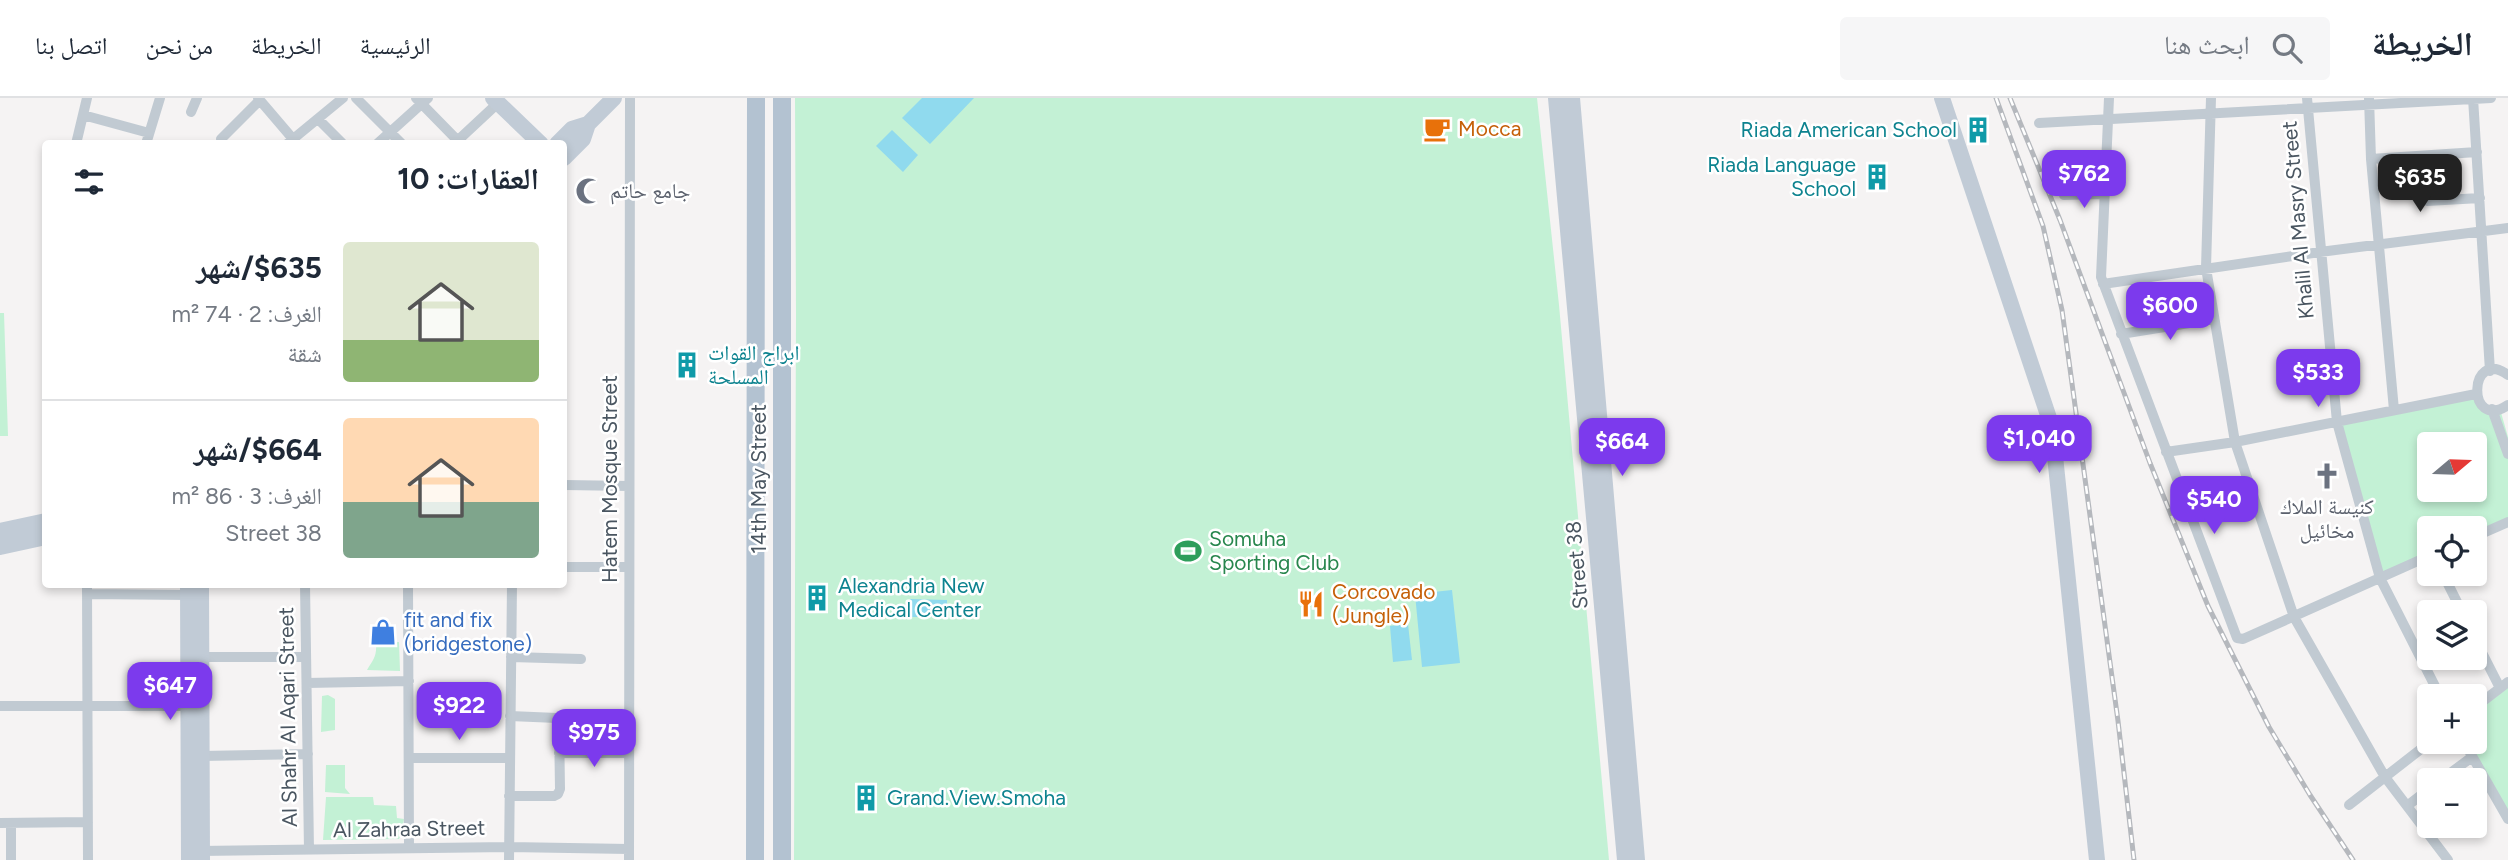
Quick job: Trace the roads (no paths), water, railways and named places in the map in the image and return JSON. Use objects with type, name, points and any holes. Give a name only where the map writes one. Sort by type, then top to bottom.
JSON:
[{"type":"main road","name":"14th May Street","points":[[755,860],[757,98]]},
{"type":"main road","name":"14th May Street","points":[[782,98],[782,860]]},
{"type":"main road","points":[[756,465],[772,462],[781,468]]},
{"type":"street","points":[[77,140],[87,98]]},
{"type":"street","points":[[83,115],[148,138],[160,98]]},
{"type":"street","points":[[191,112],[197,98]]},
{"type":"street","points":[[271,113],[273,98]]},
{"type":"street","points":[[291,140],[343,98]]},
{"type":"street","points":[[356,98],[398,140]]},
{"type":"street","points":[[567,155],[583,139],[588,124],[614,98]]},
{"type":"street","name":"Hatem Mosque Street","points":[[629,855],[630,98]]},
{"type":"street","name":"Street 38","points":[[1556,98],[1627,813],[1637,860]]},
{"type":"street","name":"Street 38","points":[[1572,98],[1627,813],[1625,860]]},
{"type":"street","points":[[1942,98],[2052,428],[2097,860]]},
{"type":"street","points":[[2109,98],[2099,262],[2103,284],[2236,637],[2243,639],[2417,561]]},
{"type":"street","points":[[2211,98],[2206,268],[2235,442],[2294,617],[2385,778],[2448,860]]},
{"type":"street","points":[[2039,122],[2209,114],[2307,103],[2491,98]]},
{"type":"street","points":[[221,139],[259,99],[289,140]]},
{"type":"street","points":[[2473,99],[2490,370]]},
{"type":"street","points":[[381,140],[422,100],[456,140]]},
{"type":"street","points":[[460,140],[495,100],[537,140]]},
{"type":"street","points":[[2369,101],[2371,159],[2394,410]]},
{"type":"street","name":"Khalil Al Masry Street","points":[[2307,103],[2337,422],[2380,578],[2434,684]]},
{"type":"street","points":[[318,119],[339,140]]},
{"type":"street","points":[[561,140],[572,129],[588,124]]},
{"type":"street","points":[[2371,159],[2477,152]]},
{"type":"street","points":[[2421,156],[2424,195],[2427,201],[2480,198]]},
{"type":"street","points":[[2064,195],[2103,194]]},
{"type":"street","points":[[2103,284],[2508,228]]},
{"type":"street","points":[[2121,334],[2214,319]]},
{"type":"street","points":[[2508,375],[2499,370],[2490,370],[2478,379],[2476,394],[2483,405],[2492,409],[2498,410],[2508,405]]},
{"type":"street","points":[[2166,452],[2235,442],[2476,394]]},
{"type":"street","points":[[2492,409],[2508,454]]},
{"type":"street","points":[[567,485],[629,486]]},
{"type":"street","points":[[0,531],[42,522]]},
{"type":"street","points":[[2487,531],[2508,522]]},
{"type":"street","points":[[0,547],[42,538]]},
{"type":"street","points":[[567,567],[629,567]]},
{"type":"street","points":[[88,860],[87,589],[192,588],[202,756],[195,856]]},
{"type":"street","name":"Al Shahr Al Aqari Street","points":[[305,588],[309,850]]},
{"type":"street","points":[[408,588],[409,848]]},
{"type":"street","points":[[509,860],[512,588]]},
{"type":"street","points":[[195,657],[306,657]]},
{"type":"street","points":[[195,657],[188,706],[195,856]]},
{"type":"street","points":[[511,657],[582,659]]},
{"type":"street","points":[[2487,658],[2504,685],[2487,698]]},
{"type":"street","points":[[307,683],[409,681]]},
{"type":"street","points":[[0,706],[188,706]]},
{"type":"street","points":[[509,796],[558,794],[559,753],[557,719],[510,716]]},
{"type":"street","points":[[2349,805],[2417,752]]},
{"type":"street","points":[[559,753],[629,753]]},
{"type":"street","points":[[202,756],[308,754]]},
{"type":"street","points":[[2470,754],[2508,819]]},
{"type":"street","points":[[2457,768],[2472,757]]},
{"type":"street","points":[[409,758],[509,758]]},
{"type":"street","points":[[2407,806],[2417,798]]},
{"type":"street","points":[[11,860],[5,823],[88,822]]},
{"type":"street","name":"Al Zahraa Street","points":[[195,856],[309,850],[362,855],[409,848],[509,847],[629,855]]},
{"type":"water","points":[[922,98],[974,98],[930,144],[902,118]]},
{"type":"water","points":[[892,130],[918,155],[903,172],[876,146]]},
{"type":"water","points":[[1452,590],[1460,663],[1422,667],[1415,594]]},
{"type":"water","points":[[910,599],[947,600],[947,617],[909,617]]},
{"type":"water","points":[[1408,624],[1412,660],[1393,662],[1390,626]]},
{"type":"railway","points":[[1996,98],[2043,226],[2062,310],[2118,721],[2134,860]]},
{"type":"railway","points":[[2010,98],[2060,220],[2150,463],[2208,606],[2269,727],[2353,860]]},
{"type":"place","name":"Mocca","points":[[1437,129]]},
{"type":"place","name":"Riada American School","points":[[1978,130]]},
{"type":"place","name":"Riada Language School","points":[[1877,177]]},
{"type":"place","name":"جامع حاتم","points":[[589,191]]},
{"type":"place","name":"ابراج القوات المسلحة","points":[[687,365]]},
{"type":"place","name":"كنيسة الملاك مخائيل","points":[[2327,476]]},
{"type":"place","name":"Somuha Sporting Club","points":[[1188,551]]},
{"type":"place","name":"Alexandria New Medical Center","points":[[817,598]]},
{"type":"place","name":"Corcovado (Jungle)","points":[[1311,604]]},
{"type":"place","name":"fit and fix (bridgestone)","points":[[383,632]]},
{"type":"place","name":"Grand.View.Smoha","points":[[866,798]]}]
